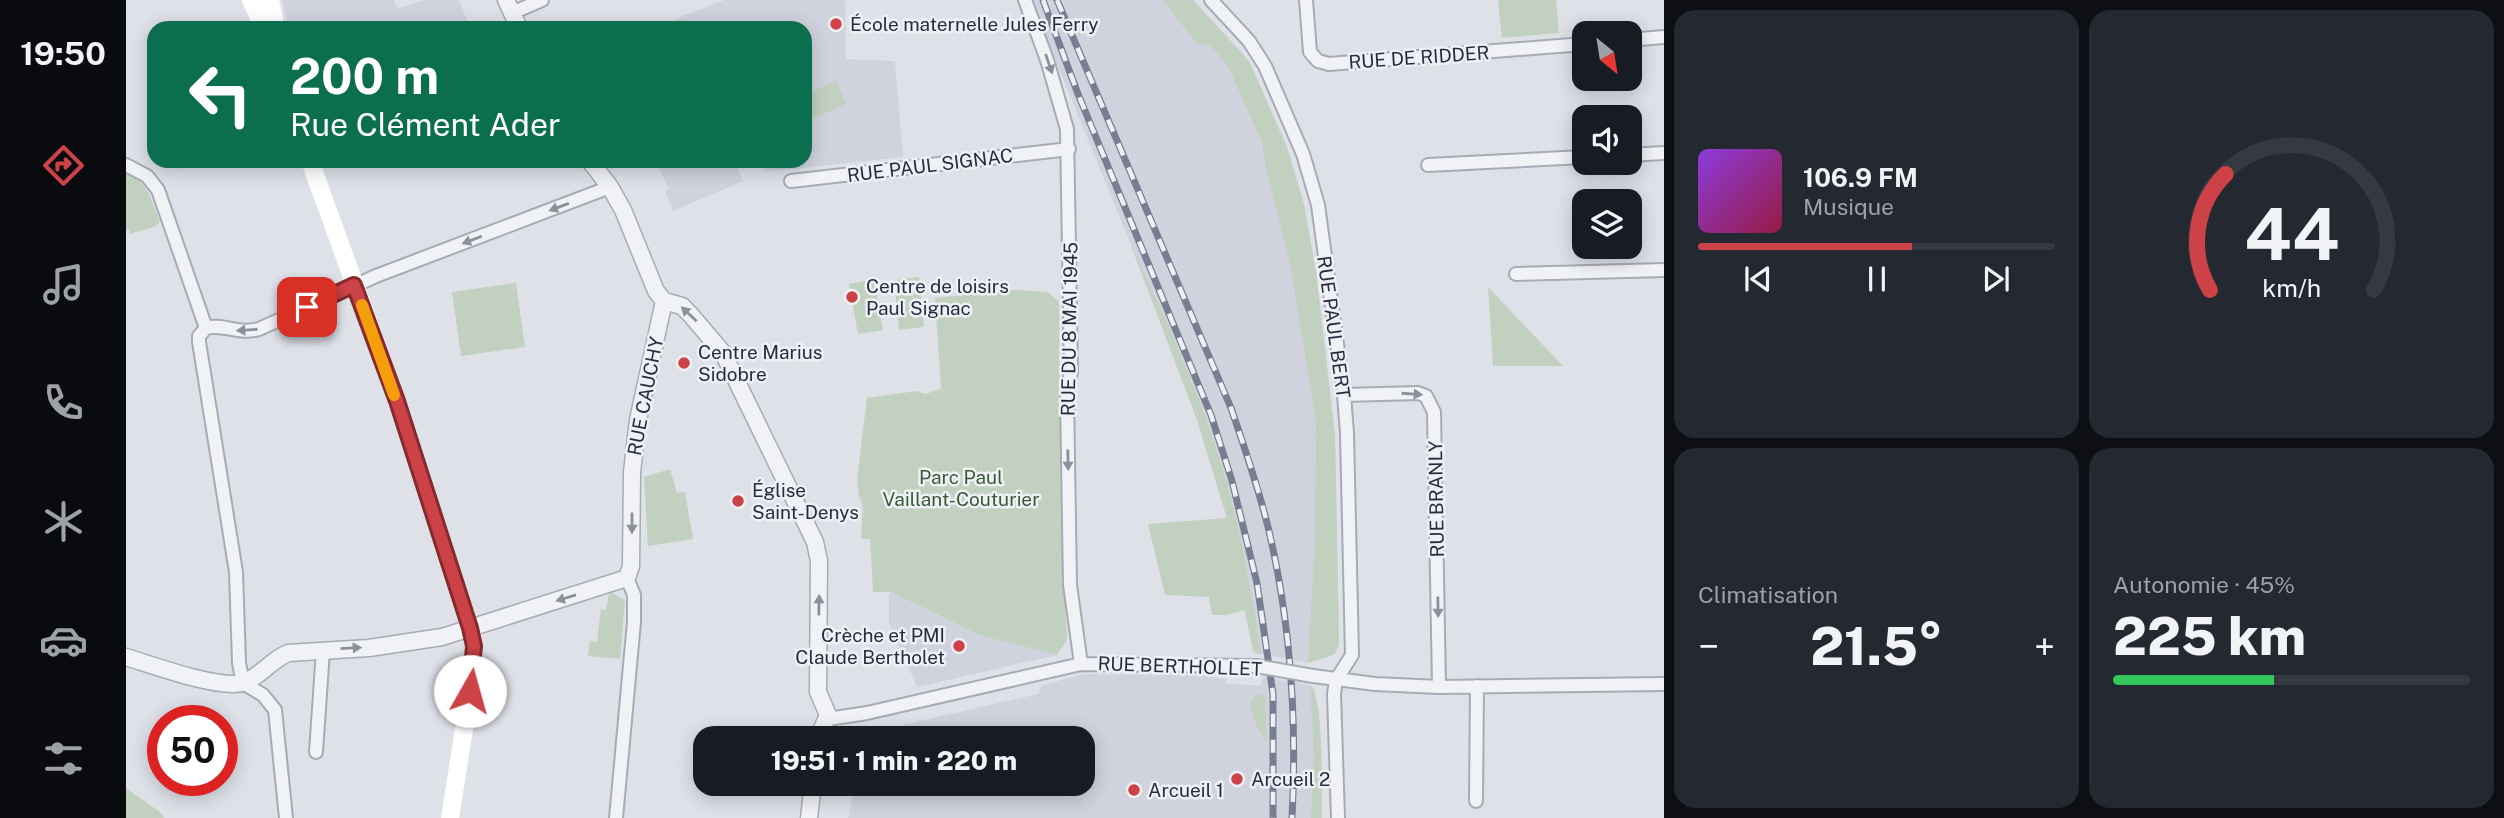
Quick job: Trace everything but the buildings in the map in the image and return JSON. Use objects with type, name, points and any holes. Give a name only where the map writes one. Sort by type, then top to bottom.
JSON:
[{"type":"main road","points":[[251,0],[261,21]]},
{"type":"main road","points":[[270,0],[274,21]]},
{"type":"main road","points":[[312,168],[397,401],[474,646],[474,666],[450,818]]},
{"type":"street","points":[[512,14],[542,0]]},
{"type":"street","name":"RUE DU 8 MAI 1945","points":[[1025,0],[1056,87],[1068,130],[1071,372],[1067,394],[1068,531],[1071,605],[1077,626],[1081,664]]},
{"type":"street","name":"RUE PAUL BERT","points":[[1211,0],[1258,54],[1303,154],[1318,205],[1344,395],[1352,655],[1336,680]]},
{"type":"street","name":"RUE DE RIDDER","points":[[1306,0],[1310,52],[1318,61],[1329,64],[1572,45]]},
{"type":"street","points":[[1642,39],[1664,37]]},
{"type":"street","name":"RUE PAUL SIGNAC","points":[[791,181],[1069,149]]},
{"type":"street","points":[[1642,154],[1664,153]]},
{"type":"street","points":[[1429,165],[1572,159]]},
{"type":"street","points":[[126,165],[147,176],[158,190],[206,328]]},
{"type":"street","points":[[595,168],[610,187],[625,215],[652,284],[664,301],[682,306],[723,353],[815,542],[820,561],[818,692],[827,710],[828,719],[824,726]]},
{"type":"street","points":[[243,683],[239,663],[236,572],[199,335],[206,328],[213,326],[239,332],[259,329],[354,285],[610,187]]},
{"type":"street","points":[[1516,274],[1664,270]]},
{"type":"street","name":"RUE CAUCHY","points":[[616,818],[634,622],[634,595],[628,576],[631,566],[632,471],[638,420],[664,301]]},
{"type":"street","name":"RUE BRANLY","points":[[1344,395],[1418,393],[1426,396],[1434,412],[1439,687]]},
{"type":"street","points":[[243,683],[279,656],[288,653],[418,642],[470,628],[628,576]]},
{"type":"street","points":[[316,752],[323,650]]},
{"type":"street","points":[[126,657],[211,681],[243,683],[263,695],[275,710],[286,818]]},
{"type":"street","name":"RUE BERTHOLLET","points":[[828,719],[867,713],[1081,664],[1256,666],[1336,680],[1439,687],[1664,684]]},
{"type":"street","points":[[1336,680],[1333,708],[1338,818]]},
{"type":"street","points":[[1476,801],[1477,686]]},
{"type":"street","points":[[809,818],[812,796]]},
{"type":"shaded area","points":[[282,0],[394,0],[397,8],[426,0],[459,0],[467,21],[287,21]]},
{"type":"shaded area","points":[[724,0],[845,0],[846,59],[895,61],[903,157],[812,167],[812,21],[671,21]]},
{"type":"shaded area","points":[[1031,0],[1193,0],[1244,54],[1256,76],[1287,147],[1304,204],[1316,272],[1335,435],[1339,645],[1332,656],[1308,663],[1253,652],[1227,518],[1197,420],[1137,260]]},
{"type":"shaded area","points":[[659,168],[737,168],[743,181],[673,211],[665,191],[669,189]]},
{"type":"shaded area","points":[[764,168],[802,168],[765,172]]},
{"type":"shaded area","name":"Crèche et PMI Claude Bertholet","points":[[889,592],[982,636],[1057,655],[917,687],[889,623]]},
{"type":"shaded area","points":[[1085,674],[1192,675],[1226,679],[1226,684],[1251,685],[1261,685],[1262,677],[1310,685],[1315,690],[1319,717],[1322,818],[848,818],[853,796],[1095,796],[1095,726],[898,726],[1038,694],[1042,685]]},
{"type":"green space","points":[[1163,0],[1193,0],[1250,63],[1287,147],[1304,204],[1316,272],[1335,435],[1339,645],[1335,654],[1308,663],[1315,540],[1316,423],[1290,262],[1262,143],[1228,66],[1210,46],[1196,43]]},
{"type":"green space","points":[[1498,0],[1556,0],[1559,33],[1502,38]]},
{"type":"green space","points":[[836,81],[846,104],[812,119],[812,91]]},
{"type":"green space","points":[[126,172],[144,187],[160,222],[154,227],[129,234],[126,229]]},
{"type":"green space","points":[[1130,243],[1182,358],[1216,446],[1241,542],[1261,655],[1253,652],[1245,610],[1212,615],[1209,597],[1165,595],[1148,524],[1227,518],[1197,420]]},
{"type":"green space","points":[[919,277],[924,327],[899,330],[894,280]]},
{"type":"green space","points":[[874,280],[883,330],[858,334],[849,284]]},
{"type":"green space","points":[[516,283],[525,347],[461,356],[452,292]]},
{"type":"green space","points":[[1488,287],[1563,366],[1493,366]]},
{"type":"green space","name":"Parc Paul Vaillant-Couturier","points":[[1014,290],[1048,292],[1059,302],[1061,528],[1067,639],[1057,655],[982,636],[890,592],[873,592],[870,539],[861,539],[863,506],[857,479],[867,398],[916,391],[925,394],[941,389],[935,298]]},
{"type":"green space","points":[[670,469],[677,493],[685,492],[693,539],[648,546],[644,477]]},
{"type":"green space","points":[[609,594],[625,600],[620,659],[588,656],[590,641],[597,642],[601,609],[606,610]]},
{"type":"green space","points":[[1310,685],[1315,694],[1320,727],[1322,818],[1311,818],[1314,758]]},
{"type":"green space","points":[[1258,694],[1265,695],[1267,743],[1256,725],[1250,703]]},
{"type":"green space","points":[[126,788],[160,812],[164,818],[126,818]]},
{"type":"railway","points":[[1043,0],[1078,94],[1211,415],[1232,481],[1257,583],[1273,694],[1273,818]]},
{"type":"railway","points":[[1057,0],[1231,408],[1261,500],[1277,566],[1291,674],[1294,746],[1292,818]]},
{"type":"slow traffic","points":[[362,305],[394,395]]},
{"type":"place","name":"École maternelle Jules Ferry","points":[[836,24]]},
{"type":"place","name":"Centre de loisirs Paul Signac","points":[[852,297]]},
{"type":"place","name":"Centre Marius Sidobre","points":[[684,363]]},
{"type":"place","name":"Église Saint-Denys","points":[[738,501]]},
{"type":"place","name":"Crèche et PMI Claude Bertholet","points":[[959,646]]},
{"type":"place","name":"Arcueil 2","points":[[1237,779]]},
{"type":"place","name":"Arcueil 1","points":[[1134,790]]},
{"type":"route","points":[[307,307],[354,285],[397,401],[470,628],[474,666],[470,691]]}]
